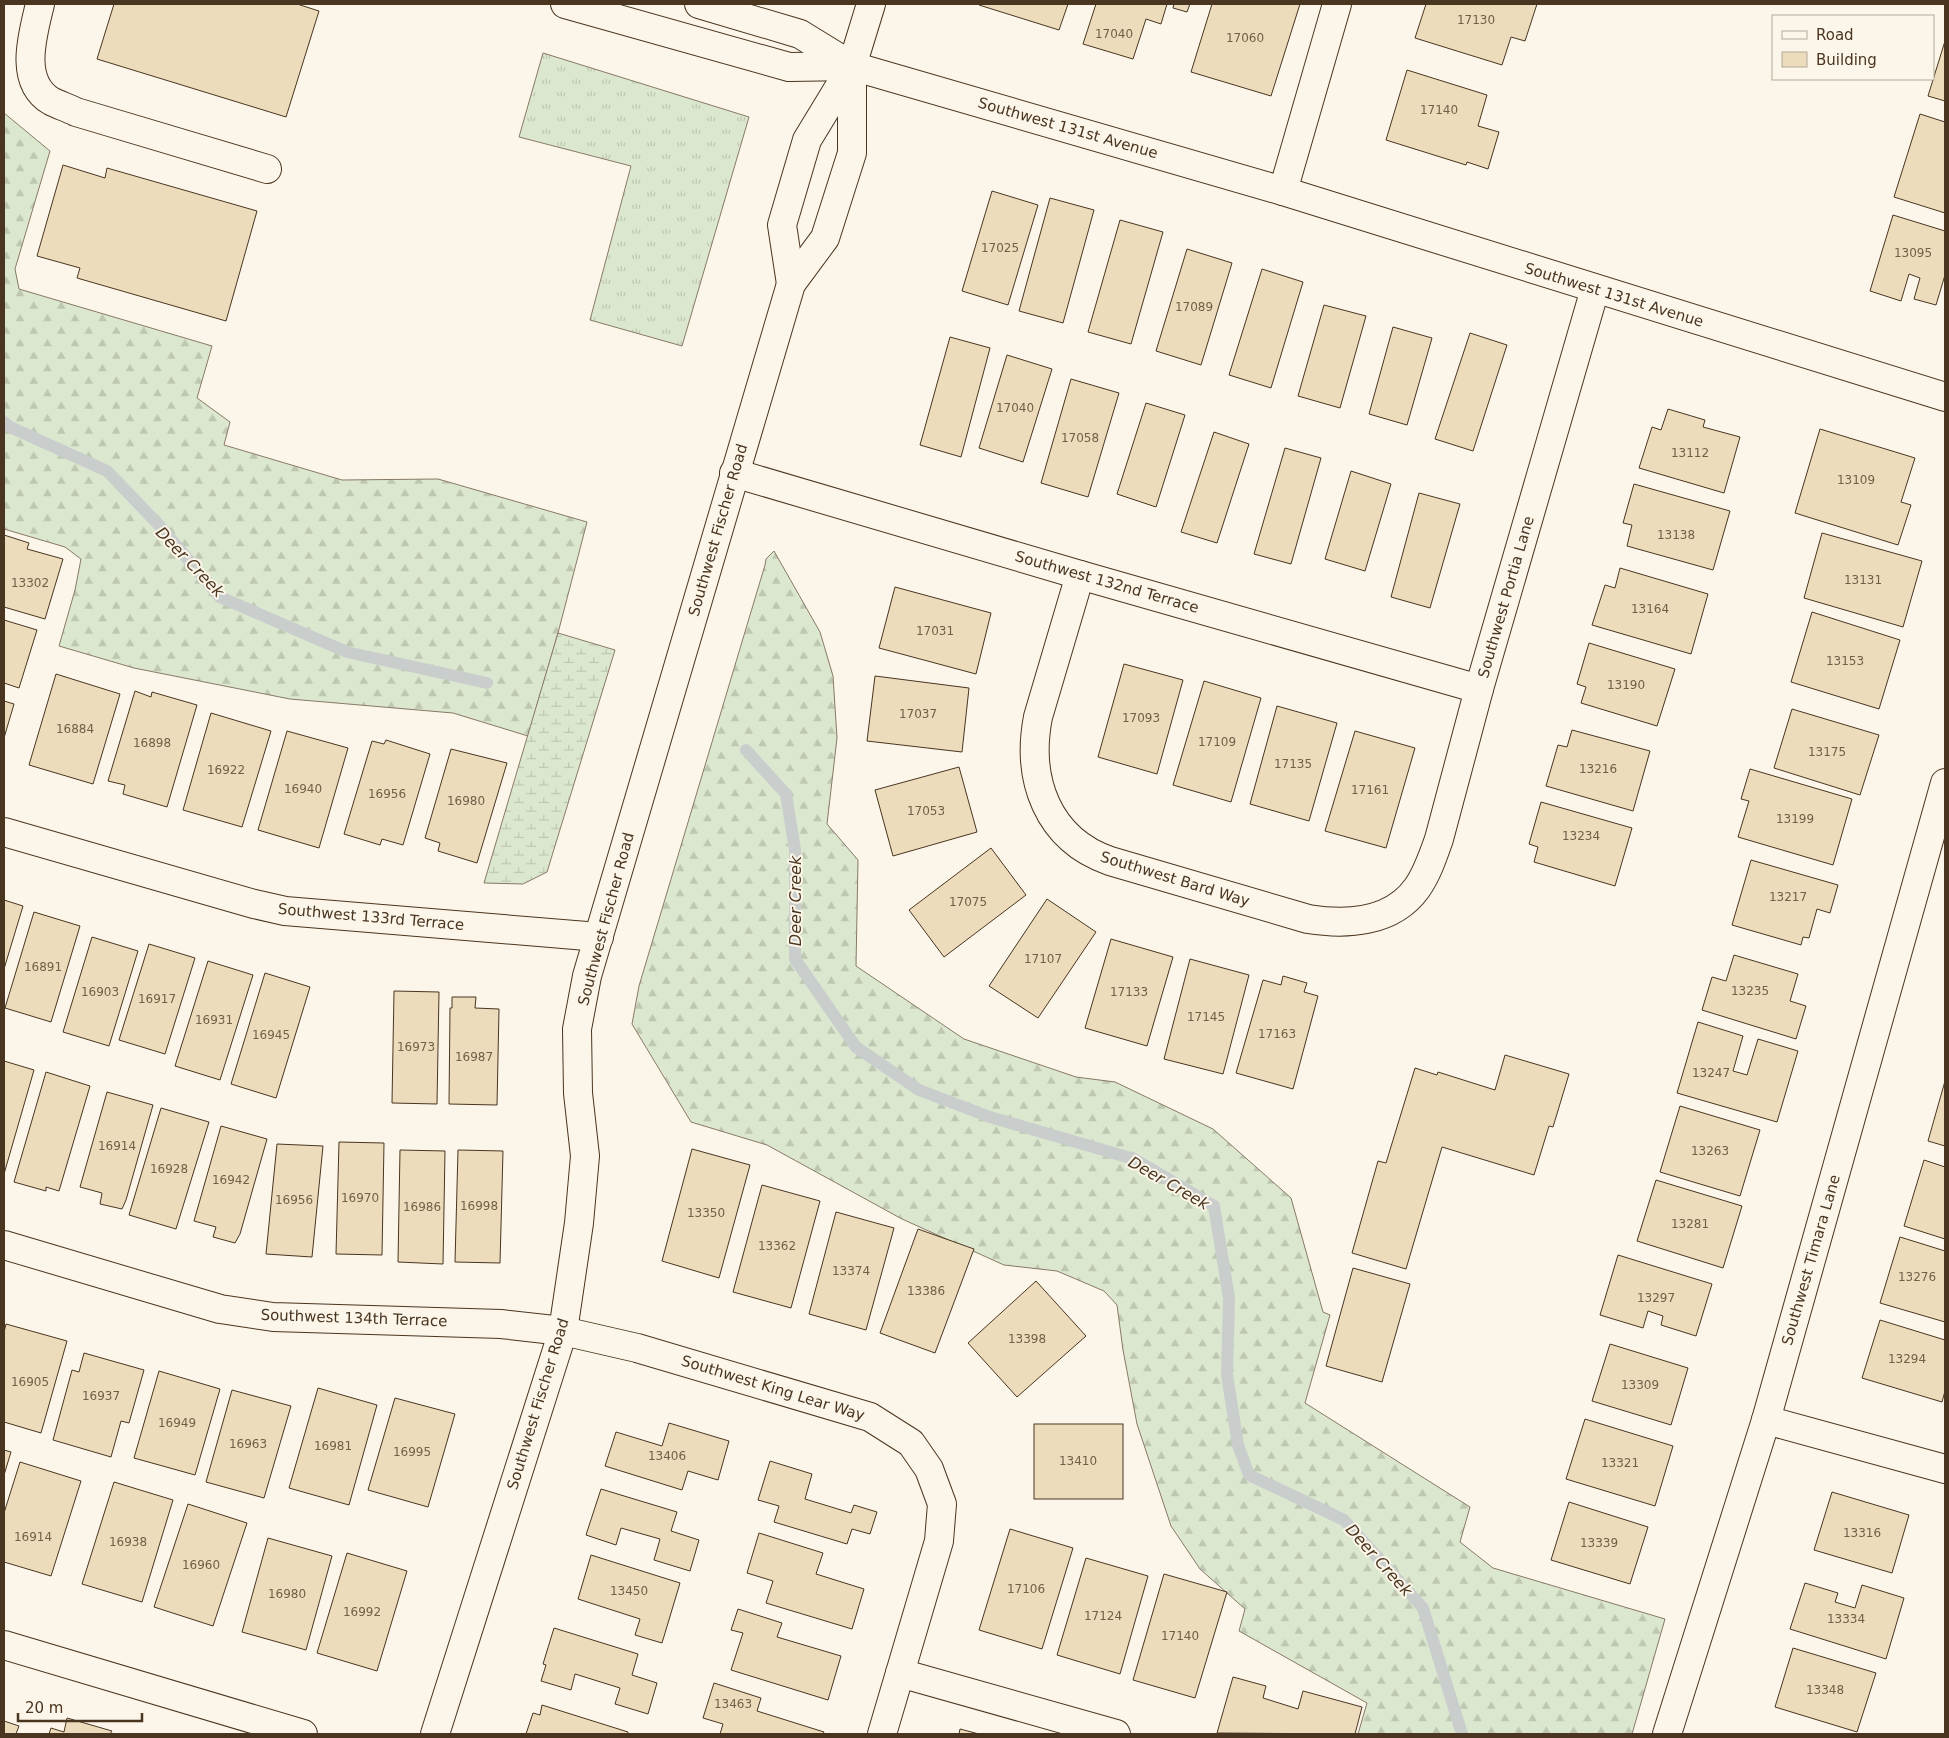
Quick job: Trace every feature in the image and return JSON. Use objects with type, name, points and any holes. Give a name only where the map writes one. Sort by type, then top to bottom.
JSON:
[{"type":"street","points":[[40,4],[30,46],[32,72],[38,90],[50,100],[76,112],[267,169]]},
{"type":"street","name":"Southwest 131st Avenue","points":[[565,4],[789,67],[852,66]]},
{"type":"street","name":"Southwest 131st Avenue","points":[[699,4],[800,34],[852,66],[1283,191],[1945,397]]},
{"type":"street","name":"Southwest Fischer Road","points":[[791,284],[782,225],[807,140],[852,66],[871,4]]},
{"type":"street","points":[[1283,191],[1337,4]]},
{"type":"street","name":"Southwest Fischer Road","points":[[435,1734],[563,1331],[579,1223],[585,1156],[578,1093],[577,1029],[587,976],[791,284],[825,238],[852,153],[852,66]]},
{"type":"street","name":"Southwest Portia Lane","points":[[1407,899],[1423,878],[1439,839],[1595,289]]},
{"type":"street","name":"Southwest 132nd Terrace","points":[[734,473],[1080,575],[1480,689]]},
{"type":"street","name":"Southwest Bard Way","points":[[1080,575],[1040,708],[1035,734],[1036,767],[1044,801],[1050,814],[1068,838],[1095,855],[1110,861],[1321,921],[1344,922],[1371,918],[1395,909],[1407,899]]},
{"type":"street","name":"Southwest Timara Lane","points":[[1667,1734],[1766,1420],[1945,782]]},
{"type":"street","name":"Southwest 133rd Terrace","points":[[4,832],[284,911],[599,937]]},
{"type":"street","name":"Southwest 134th Terrace","points":[[4,1245],[220,1309],[273,1317],[501,1324],[563,1331]]},
{"type":"street","name":"Southwest King Lear Way","points":[[563,1331],[637,1348],[870,1417],[910,1443],[929,1469],[942,1504],[940,1541],[882,1734]]},
{"type":"street","points":[[1766,1420],[1945,1469]]},
{"type":"street","points":[[4,1645],[303,1734]]},
{"type":"street","points":[[900,1672],[1116,1734]]},
{"type":"green space","points":[[543,53],[749,117],[682,346],[590,320],[631,166],[519,137]]},
{"type":"green space","points":[[4,113],[50,151],[15,269],[19,289],[212,346],[197,398],[230,422],[224,445],[342,480],[438,479],[587,522],[558,633],[528,736],[453,713],[290,699],[134,668],[59,646],[75,590],[81,559],[65,547],[4,529]]},
{"type":"green space","points":[[774,551],[820,632],[833,676],[837,738],[827,824],[858,860],[856,966],[964,1039],[1076,1077],[1115,1082],[1213,1129],[1291,1198],[1323,1312],[1330,1315],[1305,1403],[1470,1507],[1460,1542],[1493,1568],[1665,1619],[1632,1734],[1358,1734],[1367,1703],[1239,1631],[1245,1609],[1200,1569],[1171,1526],[1137,1424],[1123,1350],[1117,1305],[1104,1291],[1057,1271],[1004,1265],[902,1219],[767,1145],[691,1122],[632,1024],[639,986],[766,559]]},
{"type":"green space","points":[[558,633],[615,650],[547,872],[523,884],[484,883]]},
{"type":"building","points":[[114,4],[297,4],[319,11],[286,117],[97,59]]},
{"type":"building","points":[[979,4],[1068,4],[1059,30]]},
{"type":"building","points":[[1096,4],[1167,4],[1161,24],[1146,19],[1133,59],[1083,44]]},
{"type":"building","points":[[1174,4],[1190,4],[1187,12],[1173,8]]},
{"type":"building","points":[[1212,4],[1300,4],[1271,96],[1191,72]]},
{"type":"building","points":[[1426,4],[1537,4],[1525,41],[1511,37],[1502,65],[1415,38]]},
{"type":"building","points":[[1945,41],[1945,101],[1928,96]]},
{"type":"building","points":[[1407,70],[1487,95],[1478,126],[1499,132],[1488,169],[1467,162],[1466,165],[1386,140]]},
{"type":"building","points":[[1920,114],[1945,122],[1945,213],[1894,197]]},
{"type":"building","points":[[63,165],[105,178],[107,168],[257,211],[226,321],[77,278],[80,268],[37,256]]},
{"type":"building","points":[[992,191],[1038,205],[1008,305],[962,291]]},
{"type":"building","points":[[1050,198],[1094,210],[1063,323],[1019,311]]},
{"type":"building","points":[[1893,215],[1945,231],[1945,275],[1936,305],[1914,299],[1920,278],[1909,274],[1901,301],[1870,291]]},
{"type":"building","points":[[1120,220],[1163,232],[1131,344],[1088,332]]},
{"type":"building","points":[[1187,249],[1232,263],[1201,365],[1156,351]]},
{"type":"building","points":[[1262,269],[1303,282],[1271,388],[1229,375]]},
{"type":"building","points":[[1324,305],[1366,316],[1340,408],[1298,396]]},
{"type":"building","points":[[1393,327],[1432,338],[1407,425],[1369,414]]},
{"type":"building","points":[[1470,333],[1507,345],[1473,451],[1435,439]]},
{"type":"building","points":[[950,337],[990,348],[961,457],[920,445]]},
{"type":"building","points":[[1007,355],[1052,369],[1023,462],[979,448]]},
{"type":"building","points":[[1071,379],[1119,393],[1088,497],[1041,483]]},
{"type":"building","points":[[1146,403],[1185,415],[1156,507],[1117,494]]},
{"type":"building","points":[[1668,409],[1705,420],[1703,427],[1740,437],[1724,493],[1639,468],[1652,427],[1661,430]]},
{"type":"building","points":[[1820,429],[1915,458],[1901,502],[1911,505],[1898,545],[1795,513]]},
{"type":"building","points":[[1214,432],[1249,444],[1217,543],[1181,532]]},
{"type":"building","points":[[1285,448],[1321,458],[1291,564],[1254,554]]},
{"type":"building","points":[[1351,471],[1391,484],[1365,571],[1325,559]]},
{"type":"building","points":[[1634,484],[1730,511],[1713,570],[1627,546],[1632,525],[1623,523]]},
{"type":"building","points":[[1419,493],[1460,504],[1430,608],[1391,597]]},
{"type":"building","points":[[1822,533],[1922,561],[1903,627],[1804,598]]},
{"type":"building","points":[[4,535],[29,543],[27,549],[63,559],[45,619],[4,607]]},
{"type":"building","points":[[1620,568],[1708,594],[1691,654],[1592,625],[1605,585],[1615,588]]},
{"type":"building","points":[[895,587],[991,613],[976,674],[879,648]]},
{"type":"building","points":[[1812,612],[1900,640],[1879,709],[1791,682]]},
{"type":"building","points":[[4,620],[37,630],[19,688],[4,683]]},
{"type":"building","points":[[1589,643],[1675,669],[1657,726],[1581,703],[1586,687],[1577,684]]},
{"type":"building","points":[[1124,664],[1183,680],[1157,774],[1098,757]]},
{"type":"building","points":[[56,674],[120,694],[93,784],[29,765]]},
{"type":"building","points":[[875,676],[969,688],[962,752],[867,741]]},
{"type":"building","points":[[1204,681],[1261,698],[1231,802],[1173,785]]},
{"type":"building","points":[[135,691],[151,697],[152,692],[197,705],[167,807],[123,794],[125,785],[108,781]]},
{"type":"building","points":[[4,701],[14,704],[4,738]]},
{"type":"building","points":[[1277,706],[1337,723],[1309,821],[1250,804]]},
{"type":"building","points":[[1792,709],[1879,735],[1860,795],[1774,768]]},
{"type":"building","points":[[211,713],[271,731],[242,827],[183,810]]},
{"type":"building","points":[[1572,730],[1650,751],[1633,811],[1546,786],[1558,745],[1567,747]]},
{"type":"building","points":[[287,731],[348,748],[319,848],[258,830]]},
{"type":"building","points":[[1355,731],[1415,748],[1386,848],[1325,831]]},
{"type":"building","points":[[386,740],[430,754],[403,845],[382,839],[380,845],[344,834],[372,741],[384,744]]},
{"type":"building","points":[[451,749],[507,763],[477,863],[438,851],[440,843],[425,838]]},
{"type":"building","points":[[959,767],[977,832],[893,856],[875,790]]},
{"type":"building","points":[[1750,769],[1852,799],[1833,865],[1738,837],[1749,801],[1741,799]]},
{"type":"building","points":[[1541,802],[1632,828],[1615,886],[1534,862],[1538,847],[1529,844]]},
{"type":"building","points":[[991,848],[1026,895],[944,957],[909,910]]},
{"type":"building","points":[[1751,860],[1838,885],[1830,913],[1817,909],[1809,938],[1803,937],[1801,945],[1732,925]]},
{"type":"building","points":[[1047,899],[1096,932],[1038,1018],[989,986]]},
{"type":"building","points":[[4,900],[23,906],[4,969]]},
{"type":"building","points":[[34,912],[80,926],[51,1022],[5,1008]]},
{"type":"building","points":[[92,937],[138,951],[109,1046],[63,1032]]},
{"type":"building","points":[[1111,939],[1173,957],[1147,1046],[1085,1028]]},
{"type":"building","points":[[149,944],[195,958],[165,1054],[119,1040]]},
{"type":"building","points":[[1734,955],[1798,974],[1790,1001],[1806,1006],[1796,1039],[1702,1010],[1712,977],[1726,981]]},
{"type":"building","points":[[1190,959],[1249,975],[1223,1074],[1164,1059]]},
{"type":"building","points":[[208,961],[253,975],[220,1080],[175,1066]]},
{"type":"building","points":[[265,973],[310,987],[276,1098],[231,1084]]},
{"type":"building","points":[[1283,976],[1307,983],[1304,992],[1318,996],[1293,1089],[1236,1073],[1263,980],[1281,985]]},
{"type":"building","points":[[394,991],[439,992],[437,1104],[392,1103]]},
{"type":"building","points":[[452,997],[476,997],[475,1008],[499,1009],[497,1105],[449,1104],[450,1008],[452,1008]]},
{"type":"building","points":[[1698,1022],[1743,1036],[1733,1071],[1747,1075],[1758,1039],[1798,1051],[1777,1122],[1677,1093]]},
{"type":"building","points":[[1505,1055],[1569,1074],[1553,1127],[1549,1126],[1534,1175],[1442,1147],[1406,1269],[1352,1253],[1378,1161],[1386,1163],[1415,1068],[1437,1075],[1438,1072],[1495,1090]]},
{"type":"building","points":[[4,1061],[34,1070],[4,1174]]},
{"type":"building","points":[[46,1072],[90,1086],[59,1191],[46,1187],[46,1191],[14,1182]]},
{"type":"building","points":[[1945,1081],[1945,1146],[1928,1141]]},
{"type":"building","points":[[107,1092],[153,1105],[122,1209],[100,1204],[102,1193],[80,1187]]},
{"type":"building","points":[[1680,1106],[1760,1130],[1740,1196],[1660,1172]]},
{"type":"building","points":[[161,1108],[209,1122],[176,1229],[129,1215]]},
{"type":"building","points":[[221,1126],[267,1139],[240,1234],[235,1243],[213,1237],[216,1227],[194,1221]]},
{"type":"building","points":[[339,1142],[384,1143],[382,1255],[336,1254]]},
{"type":"building","points":[[277,1144],[323,1146],[312,1257],[266,1254]]},
{"type":"building","points":[[692,1149],[750,1165],[719,1278],[662,1261]]},
{"type":"building","points":[[400,1150],[445,1151],[443,1264],[398,1262]]},
{"type":"building","points":[[458,1150],[503,1151],[500,1263],[455,1262]]},
{"type":"building","points":[[1924,1160],[1945,1167],[1945,1239],[1904,1226]]},
{"type":"building","points":[[1656,1180],[1742,1206],[1723,1268],[1637,1241]]},
{"type":"building","points":[[762,1185],[820,1201],[791,1308],[733,1292]]},
{"type":"building","points":[[836,1212],[894,1228],[866,1330],[809,1314]]},
{"type":"building","points":[[918,1229],[974,1249],[935,1353],[880,1333]]},
{"type":"building","points":[[1900,1237],[1945,1251],[1945,1322],[1880,1303]]},
{"type":"building","points":[[1618,1255],[1712,1284],[1696,1336],[1661,1325],[1663,1316],[1648,1311],[1643,1328],[1600,1315]]},
{"type":"building","points":[[1353,1268],[1410,1284],[1382,1382],[1326,1366]]},
{"type":"building","points":[[1036,1281],[1086,1336],[1017,1397],[968,1343]]},
{"type":"building","points":[[1880,1320],[1945,1340],[1945,1391],[1942,1402],[1862,1378]]},
{"type":"building","points":[[6,1324],[67,1341],[41,1433],[4,1422],[4,1332]]},
{"type":"building","points":[[1610,1344],[1688,1368],[1671,1425],[1592,1401]]},
{"type":"building","points":[[84,1353],[144,1370],[129,1423],[121,1421],[111,1457],[53,1440],[72,1370],[79,1372]]},
{"type":"building","points":[[159,1371],[220,1389],[195,1475],[134,1458]]},
{"type":"building","points":[[318,1388],[377,1405],[349,1505],[289,1488]]},
{"type":"building","points":[[232,1390],[291,1406],[264,1498],[206,1482]]},
{"type":"building","points":[[395,1398],[455,1414],[428,1507],[368,1490]]},
{"type":"building","points":[[1585,1419],[1673,1446],[1655,1506],[1566,1479]]},
{"type":"building","points":[[669,1423],[729,1441],[718,1480],[688,1471],[682,1490],[605,1466],[616,1432],[662,1446]]},
{"type":"building","points":[[1034,1424],[1123,1424],[1123,1499],[1034,1499]]},
{"type":"building","points":[[4,1450],[11,1452],[4,1475]]},
{"type":"building","points":[[770,1461],[812,1474],[805,1499],[851,1513],[854,1505],[877,1512],[870,1534],[852,1529],[847,1544],[774,1522],[779,1506],[758,1500]]},
{"type":"building","points":[[20,1462],[81,1481],[51,1576],[4,1562],[4,1513]]},
{"type":"building","points":[[114,1482],[173,1500],[142,1602],[82,1584]]},
{"type":"building","points":[[601,1489],[677,1512],[671,1531],[699,1540],[690,1571],[654,1560],[660,1539],[621,1528],[616,1545],[586,1535]]},
{"type":"building","points":[[1832,1492],[1909,1515],[1892,1573],[1814,1550]]},
{"type":"building","points":[[1569,1502],[1648,1527],[1630,1584],[1551,1560]]},
{"type":"building","points":[[188,1504],[247,1523],[213,1626],[154,1607]]},
{"type":"building","points":[[1010,1529],[1073,1548],[1042,1649],[979,1630]]},
{"type":"building","points":[[759,1533],[823,1553],[816,1574],[864,1589],[852,1629],[766,1603],[773,1581],[747,1573]]},
{"type":"building","points":[[268,1538],[332,1556],[306,1650],[242,1632]]},
{"type":"building","points":[[347,1553],[407,1571],[377,1671],[317,1653]]},
{"type":"building","points":[[591,1555],[680,1583],[662,1643],[635,1635],[640,1619],[578,1599]]},
{"type":"building","points":[[1086,1558],[1148,1576],[1120,1674],[1057,1655]]},
{"type":"building","points":[[1164,1574],[1227,1592],[1195,1698],[1133,1680]]},
{"type":"building","points":[[1805,1583],[1838,1593],[1835,1602],[1855,1608],[1862,1585],[1904,1598],[1886,1659],[1790,1629]]},
{"type":"building","points":[[738,1609],[782,1623],[777,1637],[841,1656],[828,1700],[731,1670],[743,1633],[731,1630]]},
{"type":"building","points":[[554,1628],[638,1654],[632,1675],[657,1683],[648,1714],[615,1704],[620,1688],[575,1674],[571,1690],[541,1681],[546,1665],[543,1664]]},
{"type":"building","points":[[1793,1648],[1876,1673],[1857,1732],[1775,1707]]},
{"type":"building","points":[[1233,1677],[1266,1686],[1263,1698],[1298,1709],[1303,1691],[1362,1707],[1355,1734],[1217,1733]]},
{"type":"building","points":[[714,1683],[761,1698],[757,1711],[824,1732],[823,1734],[720,1734],[723,1724],[703,1718]]},
{"type":"building","points":[[542,1705],[628,1732],[628,1734],[526,1734],[533,1713],[540,1715]]},
{"type":"building","points":[[67,1718],[112,1731],[110,1734],[49,1734],[51,1728],[64,1732]]},
{"type":"building","points":[[4,1721],[19,1726],[16,1734],[4,1734]]},
{"type":"building","points":[[960,1729],[979,1734],[959,1734]]},
{"type":"waterway","name":"Deer Creek","points":[[4,422],[10,427],[107,471],[158,524],[220,597],[347,652],[487,683]]},
{"type":"waterway","name":"Deer Creek","points":[[746,750],[786,794],[795,850],[795,959],[856,1047],[919,1090],[990,1117],[1134,1159],[1214,1206],[1229,1298],[1227,1375],[1238,1445],[1249,1475],[1344,1520],[1423,1608],[1462,1734]]}]
